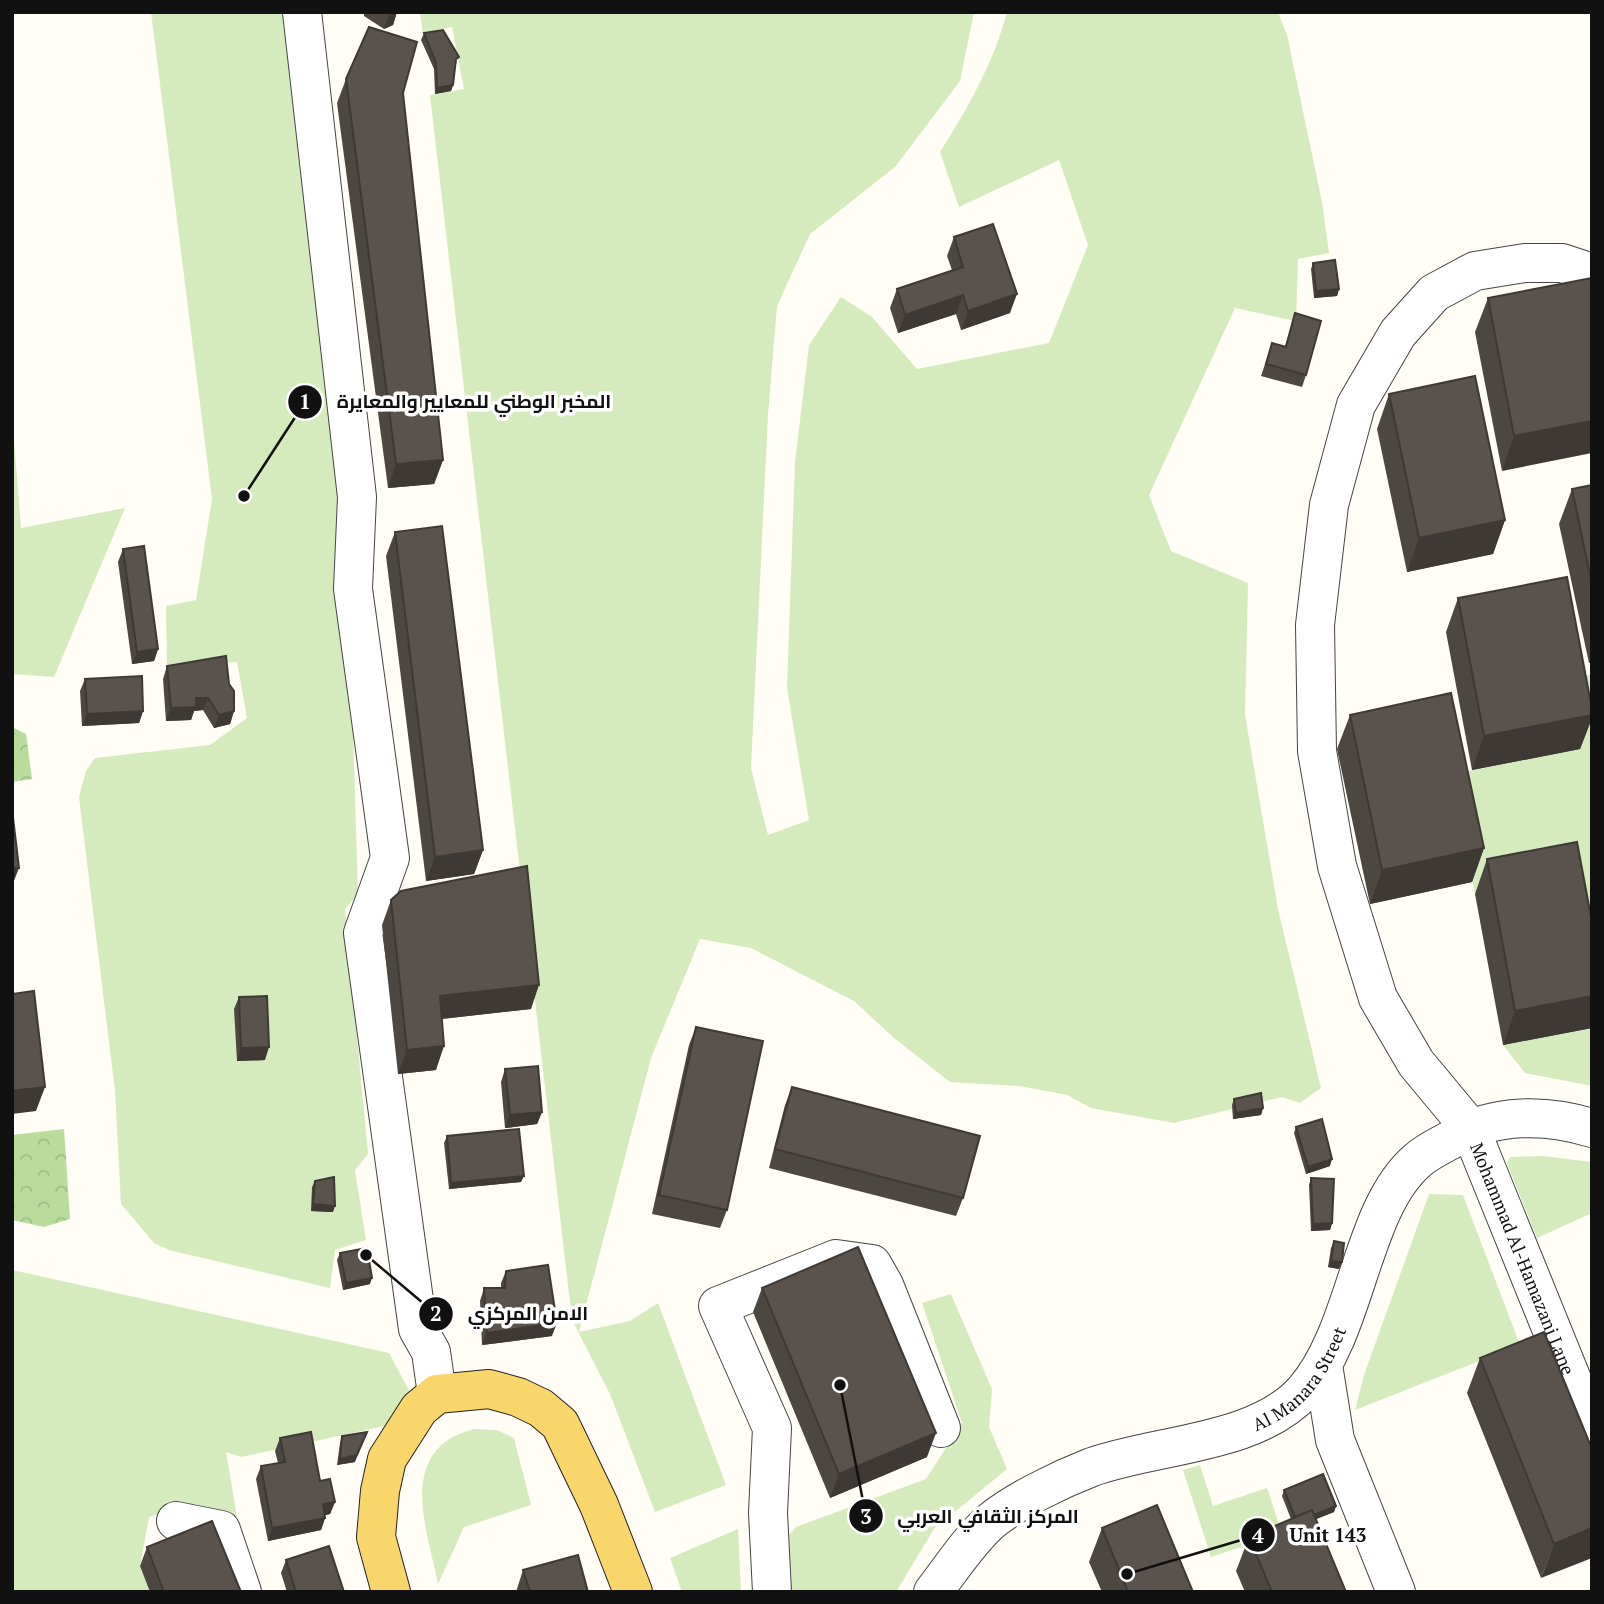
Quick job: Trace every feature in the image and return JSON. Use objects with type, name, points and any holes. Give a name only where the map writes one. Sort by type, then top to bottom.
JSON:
[{"type":"main road","points":[[391,1592],[376,1537],[380,1491],[387,1459],[419,1409],[437,1394],[470,1389],[508,1394],[541,1408],[560,1424],[599,1505],[633,1592]]},
{"type":"street","points":[[302,12],[357,497],[354,589],[390,858],[363,933],[418,1329],[431,1352],[437,1394]]},
{"type":"street","name":"Mohammad Al-Hamazani Lane","points":[[1592,274],[1562,263],[1525,262],[1475,271],[1434,293],[1398,333],[1356,405],[1329,505],[1315,625],[1317,738],[1337,866],[1378,998],[1416,1063],[1470,1128],[1592,1429]]},
{"type":"street","name":"Al Manara Street","points":[[933,1592],[991,1522],[1066,1478],[1094,1466],[1194,1442],[1262,1420],[1303,1392],[1323,1365],[1351,1301],[1381,1217],[1396,1187],[1417,1161],[1470,1128],[1505,1120],[1547,1118],[1592,1128]]},
{"type":"street","points":[[772,1592],[768,1513],[772,1428],[718,1306],[836,1259],[872,1264],[884,1285],[941,1428]]},
{"type":"street","points":[[1323,1365],[1329,1416],[1344,1464],[1396,1592]]},
{"type":"street","points":[[1262,1420],[1286,1424],[1307,1433],[1328,1447],[1344,1464]]},
{"type":"street","points":[[176,1521],[221,1530],[242,1592]]},
{"type":"green space","points":[[151,12],[292,12],[345,469],[358,894],[345,909],[368,1154],[355,1170],[366,1240],[335,1250],[330,1288],[169,1250],[154,1243],[121,1204],[115,1091],[79,797],[86,771],[95,758],[210,745],[247,718],[237,662],[167,667],[166,606],[196,600],[212,499]]},
{"type":"green space","points":[[420,12],[974,12],[960,81],[895,167],[810,234],[777,306],[768,414],[751,768],[768,835],[809,820],[787,688],[795,462],[809,345],[841,297],[872,317],[917,369],[1049,343],[1088,245],[1059,160],[959,207],[940,152],[979,84],[1002,31],[1007,12],[1278,12],[1287,35],[1322,202],[1329,253],[1298,259],[1296,321],[1235,308],[1149,495],[1171,551],[1248,583],[1245,715],[1278,909],[1321,1088],[1300,1103],[1282,1097],[1174,1123],[1091,1108],[1067,1095],[1020,1086],[950,1082],[894,1038],[854,1001],[751,948],[700,939],[651,1058],[579,1332],[630,1321],[658,1303],[726,1485],[655,1512],[610,1394],[572,1320],[430,95],[464,89],[452,27],[423,34]]},
{"type":"green space","points":[[12,414],[21,528],[125,508],[54,677],[12,674]]},
{"type":"green space","points":[[1592,674],[1592,1022],[1564,877],[1475,894],[1449,775],[1580,749],[1568,681]]},
{"type":"green space","points":[[12,727],[26,734],[32,779],[12,782]]},
{"type":"green space","points":[[1592,1028],[1592,1086],[1525,1073],[1503,1045]]},
{"type":"green space","points":[[64,1129],[70,1219],[44,1227],[12,1220],[12,1135]]},
{"type":"green space","points":[[1542,1156],[1592,1162],[1592,1213],[1537,1238],[1507,1163],[1510,1157]]},
{"type":"green space","points":[[1429,1194],[1463,1195],[1520,1345],[1355,1410],[1364,1375]]},
{"type":"green space","points":[[12,1270],[389,1353],[412,1396],[389,1425],[241,1457],[226,1452],[237,1517],[195,1504],[149,1517],[140,1566],[150,1592],[12,1592]]},
{"type":"green space","points":[[951,1294],[992,1389],[989,1427],[1007,1469],[934,1529],[896,1592],[786,1592],[785,1540],[796,1527],[926,1479],[962,1423],[922,1303]]},
{"type":"green space","points":[[473,1429],[497,1430],[514,1438],[531,1505],[464,1527],[438,1584],[423,1507],[426,1469],[434,1453],[448,1440]]},
{"type":"green space","points":[[1200,1465],[1213,1506],[1267,1488],[1282,1533],[1211,1557],[1183,1470]]},
{"type":"green space","points":[[738,1529],[741,1592],[682,1592],[670,1558]]},
{"type":"building","points":[[369,27],[417,42],[403,93],[443,460],[396,464],[346,79]]},
{"type":"building","points":[[443,30],[459,57],[456,59],[453,85],[437,88],[436,63],[424,33]]},
{"type":"building","points":[[993,224],[1017,294],[968,311],[963,295],[905,315],[897,289],[963,267],[954,237]]},
{"type":"building","points":[[1335,260],[1339,289],[1316,291],[1313,263]]},
{"type":"building","points":[[1592,278],[1592,421],[1514,436],[1488,298]]},
{"type":"building","points":[[1295,313],[1321,321],[1306,375],[1266,364],[1272,343],[1286,347]]},
{"type":"building","points":[[1475,376],[1505,520],[1419,538],[1389,394]]},
{"type":"building","points":[[1592,485],[1592,585],[1572,489]]},
{"type":"building","points":[[442,526],[483,850],[435,857],[395,532]]},
{"type":"building","points":[[144,546],[158,649],[137,652],[123,549]]},
{"type":"building","points":[[1567,577],[1592,715],[1484,736],[1458,598]]},
{"type":"building","points":[[226,656],[229,684],[234,691],[234,711],[219,715],[208,698],[196,698],[196,707],[171,708],[167,666]]},
{"type":"building","points":[[142,676],[143,711],[87,714],[85,679]]},
{"type":"building","points":[[1451,693],[1484,848],[1382,870],[1350,715]]},
{"type":"building","points":[[12,809],[19,868],[12,868]]},
{"type":"building","points":[[1577,842],[1592,922],[1592,996],[1515,1011],[1487,859]]},
{"type":"building","points":[[527,866],[539,985],[440,996],[444,1046],[407,1050],[391,900],[401,891]]},
{"type":"building","points":[[34,991],[45,1087],[12,1091],[12,994]]},
{"type":"building","points":[[267,996],[269,1047],[241,1048],[239,997]]},
{"type":"building","points":[[696,1027],[763,1041],[727,1210],[659,1195]]},
{"type":"building","points":[[538,1066],[542,1112],[510,1115],[505,1069]]},
{"type":"building","points":[[792,1087],[980,1136],[963,1198],[775,1149]]},
{"type":"building","points":[[1261,1093],[1263,1108],[1236,1113],[1234,1099]]},
{"type":"building","points":[[1322,1119],[1332,1159],[1308,1167],[1296,1127]]},
{"type":"building","points":[[519,1129],[524,1176],[451,1183],[447,1136]]},
{"type":"building","points":[[334,1177],[335,1206],[313,1204],[315,1181]]},
{"type":"building","points":[[1311,1178],[1334,1179],[1332,1223],[1313,1224]]},
{"type":"building","points":[[1334,1241],[1344,1243],[1342,1262],[1331,1261]]},
{"type":"building","points":[[858,1247],[936,1433],[839,1474],[762,1288]]},
{"type":"building","points":[[367,1248],[372,1278],[346,1283],[340,1253]]},
{"type":"building","points":[[548,1265],[557,1323],[487,1333],[484,1288],[505,1288],[506,1271]]},
{"type":"building","points":[[1544,1332],[1592,1449],[1592,1528],[1554,1544],[1480,1358]]},
{"type":"building","points":[[311,1432],[320,1481],[330,1479],[335,1502],[323,1504],[325,1518],[272,1528],[261,1466],[285,1462],[280,1438]]},
{"type":"building","points":[[367,1432],[357,1455],[340,1459],[342,1436]]},
{"type":"building","points":[[1323,1474],[1336,1506],[1314,1515],[1312,1510],[1295,1517],[1284,1490]]},
{"type":"building","points":[[1157,1505],[1193,1592],[1128,1592],[1102,1528]]},
{"type":"building","points":[[1312,1510],[1346,1592],[1272,1592],[1249,1537]]},
{"type":"building","points":[[212,1521],[241,1592],[164,1592],[147,1547]]},
{"type":"building","points":[[329,1546],[344,1592],[296,1592],[286,1560]]},
{"type":"building","points":[[578,1555],[588,1592],[530,1592],[523,1570]]},
{"type":"place","name":"المخبر الوطني للمعايير والمعايرة","points":[[244,496]]},
{"type":"place","name":"الامن المركزي","points":[[366,1255]]},
{"type":"place","name":"المركز الثقافي العربي","points":[[840,1385]]},
{"type":"place","name":"Unit 143","points":[[1127,1574]]}]
